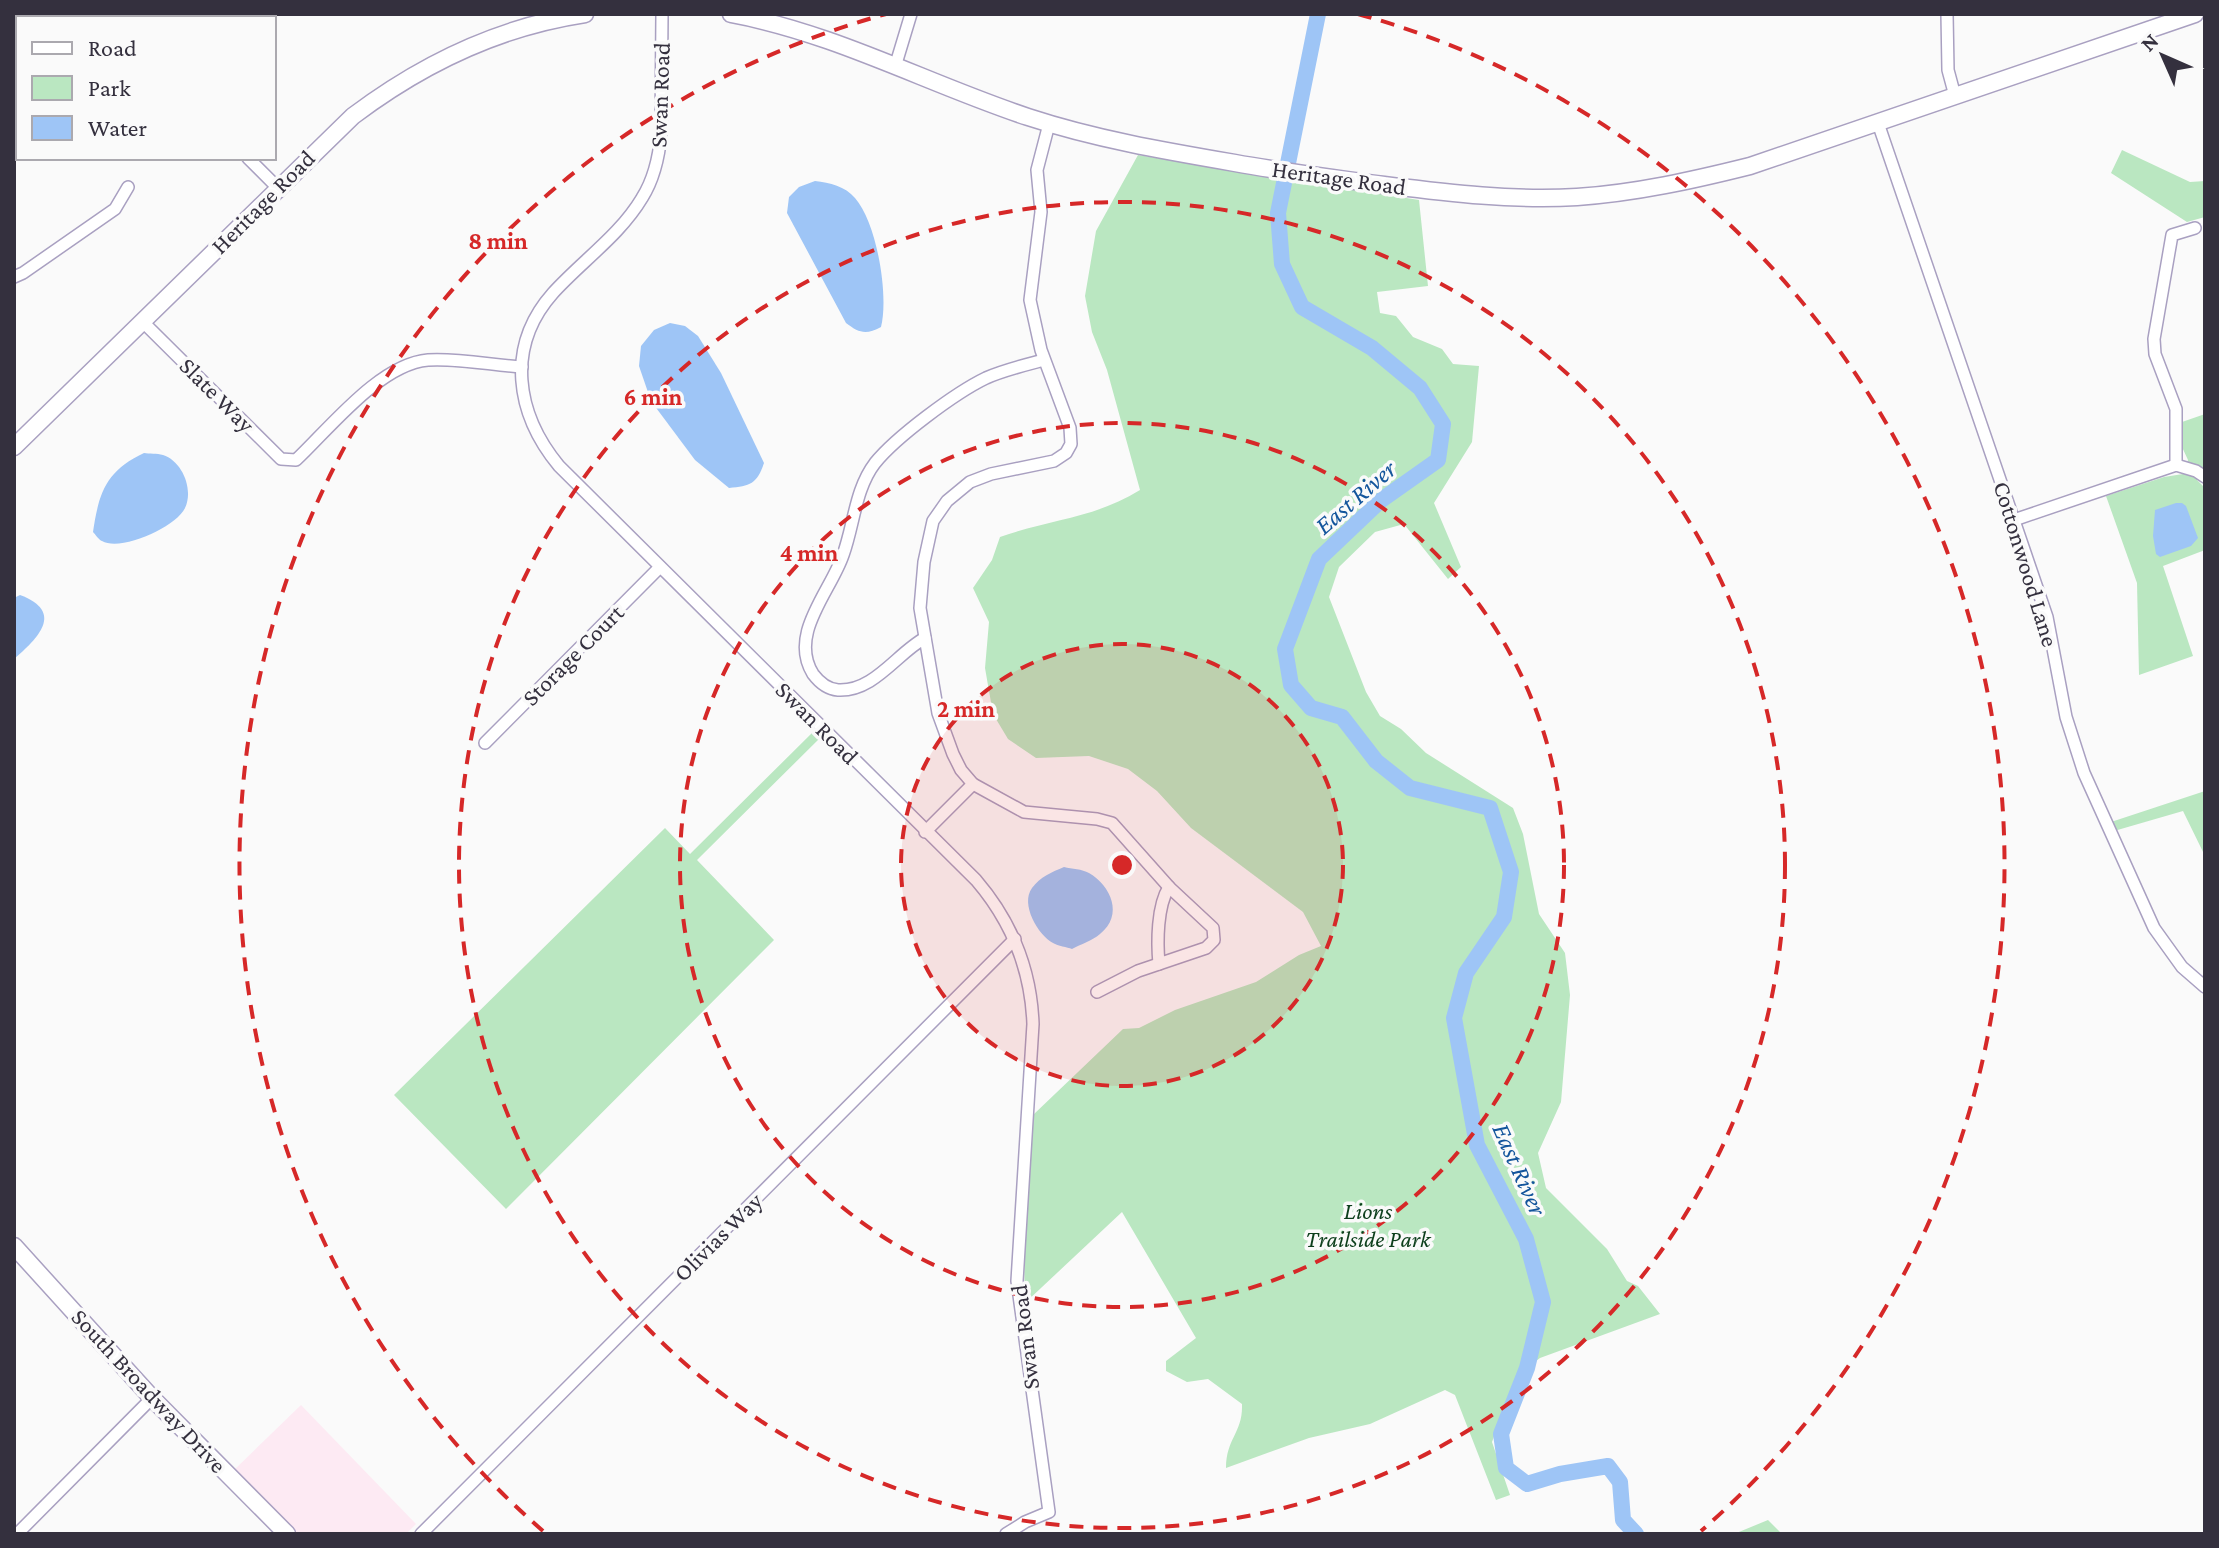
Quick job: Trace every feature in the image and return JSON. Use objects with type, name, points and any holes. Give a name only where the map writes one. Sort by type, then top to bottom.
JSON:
[{"type":"main road","name":"Heritage Road","points":[[14,447],[353,116],[415,73],[475,44],[585,14]]},
{"type":"main road","name":"Heritage Road","points":[[731,14],[797,29],[980,100],[1049,124],[1124,143],[1261,168],[1451,194],[1530,198],[1578,197],[1709,176],[1750,166],[2195,14]]},
{"type":"main road","name":"South Broadway Drive","points":[[14,1246],[152,1398],[287,1534]]},
{"type":"street","name":"Swan Road","points":[[662,14],[661,134],[651,181],[635,209],[541,309],[528,337],[522,367],[524,402],[543,447],[988,894],[1015,939],[1029,984],[1033,1024],[1018,1300],[1049,1512],[1006,1534]]},
{"type":"street","points":[[895,67],[911,14]]},
{"type":"street","points":[[1947,14],[1948,70],[1955,96]]},
{"type":"street","name":"Cottonwood Lane","points":[[1878,123],[2047,617],[2066,717],[2084,773],[2154,928],[2182,967],[2205,987]]},
{"type":"street","points":[[1049,124],[1037,170],[1041,212],[1030,300],[1044,360],[1070,428],[1070,447],[1051,462],[974,480],[957,491],[943,506],[931,526],[920,608],[940,724],[959,765],[973,784],[1024,812],[1112,823],[1169,887],[1211,926],[1215,937],[1206,948],[1127,976],[1097,992]]},
{"type":"street","points":[[250,160],[277,187]]},
{"type":"street","points":[[14,277],[115,209],[128,187]]},
{"type":"street","points":[[2176,465],[2176,409],[2155,354],[2154,339],[2172,235],[2195,228]]},
{"type":"street","name":"Slate Way","points":[[142,321],[281,459],[296,460],[380,379],[401,367],[435,360],[522,367]]},
{"type":"street","points":[[925,638],[886,671],[844,690],[823,685],[808,660],[807,639],[811,618],[837,573],[864,482],[874,464],[904,436],[978,382],[1044,360]]},
{"type":"street","points":[[2014,520],[2176,465],[2205,477]]},
{"type":"street","name":"Storage Court","points":[[485,743],[660,567]]},
{"type":"street","points":[[925,832],[973,784]]},
{"type":"street","points":[[1159,964],[1158,945],[1164,898],[1169,887]]},
{"type":"street","name":"Olivias Way","points":[[421,1534],[1015,939]]},
{"type":"street","points":[[17,1534],[152,1398]]},
{"type":"shaded area","points":[[301,1405],[416,1524],[406,1534],[296,1534],[234,1470]]},
{"type":"green space","points":[[2122,150],[2190,182],[2205,181],[2205,217],[2187,222],[2111,173]]},
{"type":"green space","name":"Lions Trailside Park","points":[[1138,155],[1419,200],[1428,286],[1377,292],[1380,313],[1396,316],[1413,337],[1442,349],[1453,364],[1479,366],[1472,442],[1434,503],[1461,567],[1448,579],[1404,524],[1375,532],[1339,567],[1329,597],[1366,692],[1380,716],[1401,729],[1426,753],[1513,808],[1523,834],[1539,914],[1565,953],[1570,995],[1561,1102],[1538,1153],[1546,1188],[1607,1249],[1627,1281],[1638,1286],[1660,1314],[1540,1358],[1517,1375],[1492,1442],[1510,1495],[1496,1500],[1455,1395],[1445,1390],[1370,1424],[1309,1438],[1226,1468],[1229,1449],[1242,1414],[1242,1404],[1208,1379],[1187,1382],[1166,1371],[1166,1361],[1196,1338],[1122,1212],[1025,1303],[1024,1256],[1033,1115],[1123,1029],[1139,1028],[1175,1010],[1256,982],[1299,955],[1321,946],[1303,912],[1191,828],[1157,791],[1128,769],[1089,756],[1036,758],[1008,739],[993,714],[985,668],[989,622],[973,588],[992,560],[1000,537],[1088,513],[1140,490],[1107,370],[1092,332],[1085,296],[1096,231]]},
{"type":"green space","points":[[2205,414],[2205,473],[2197,480],[2205,488],[2205,550],[2163,566],[2193,656],[2139,675],[2137,583],[2106,496],[2183,474],[2188,460],[2182,447],[2182,422]]},
{"type":"green space","points":[[814,731],[820,738],[697,860],[774,940],[506,1209],[394,1095],[665,828],[690,854]]},
{"type":"green space","points":[[2205,791],[2205,856],[2183,811],[2114,831],[2111,822]]},
{"type":"green space","points":[[1768,1520],[1782,1534],[1734,1534]]},
{"type":"water","points":[[815,181],[847,191],[863,209],[875,242],[882,279],[883,314],[881,327],[876,330],[863,332],[846,323],[787,213],[789,197],[799,187]]},
{"type":"water","points":[[670,323],[685,326],[698,336],[721,373],[764,463],[752,483],[729,488],[695,460],[651,401],[639,366],[641,346],[654,330]]},
{"type":"water","points":[[144,453],[170,458],[181,469],[188,493],[185,508],[171,523],[147,536],[122,543],[102,541],[93,532],[106,484],[121,467]]},
{"type":"water","points":[[2176,503],[2186,506],[2198,538],[2191,546],[2160,557],[2156,554],[2153,536],[2155,510]]},
{"type":"water","points":[[20,595],[34,602],[44,617],[38,634],[14,659],[14,598]]},
{"type":"water","points":[[1064,867],[1086,872],[1097,879],[1108,893],[1113,910],[1112,918],[1100,934],[1072,949],[1047,939],[1032,918],[1028,902],[1035,884]]},
{"type":"waterway","name":"East River","points":[[1318,14],[1278,213],[1282,264],[1302,307],[1372,348],[1420,388],[1443,424],[1438,460],[1380,501],[1319,559],[1285,649],[1291,685],[1311,708],[1342,717],[1376,761],[1410,788],[1490,808],[1511,872],[1504,917],[1466,973],[1454,1018],[1477,1145],[1526,1239],[1543,1302],[1527,1368],[1501,1434],[1506,1468],[1527,1484],[1560,1474],[1608,1466],[1620,1482],[1623,1520],[1636,1534]]}]
